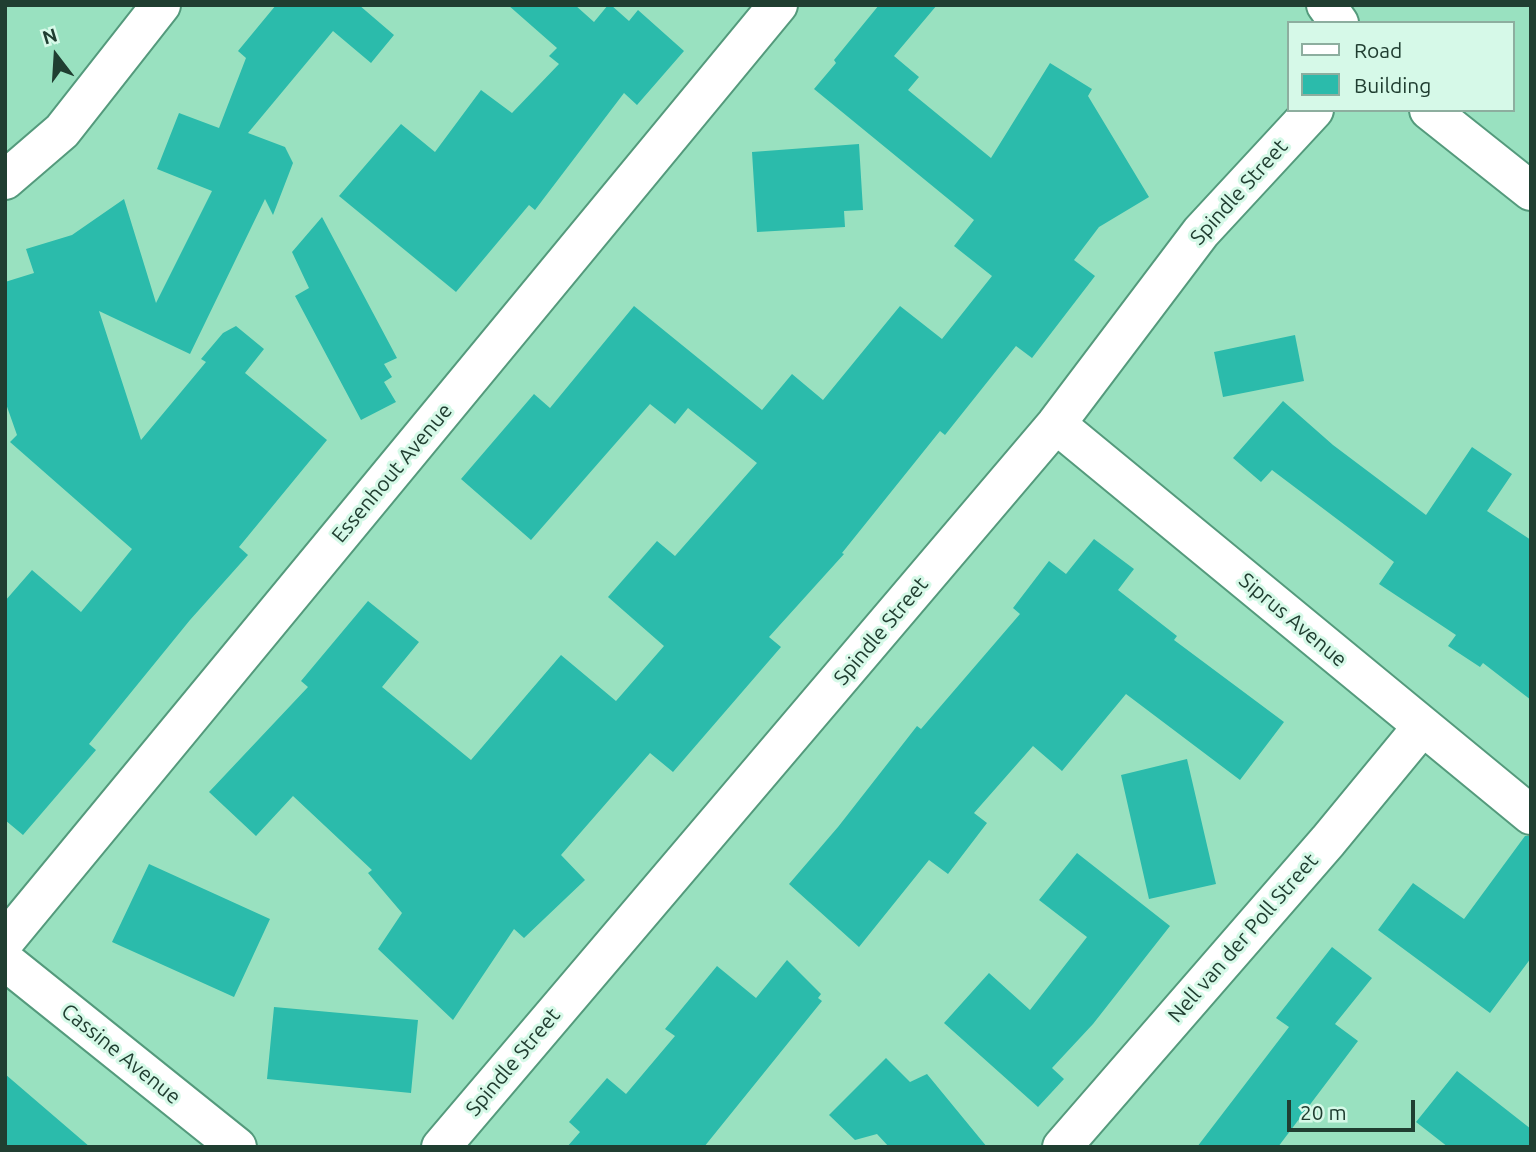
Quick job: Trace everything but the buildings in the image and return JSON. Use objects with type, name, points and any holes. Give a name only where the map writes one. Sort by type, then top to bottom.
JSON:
[{"type":"street","points":[[5,180],[62,131],[161,5]]},
{"type":"street","name":"Essenhout Avenue","points":[[5,941],[778,5]]},
{"type":"street","points":[[1326,5],[1338,21]]},
{"type":"street","name":"Spindle Street","points":[[441,1147],[1056,424],[1201,232],[1312,112]]},
{"type":"street","points":[[1432,112],[1531,191]]},
{"type":"street","name":"Siprus Avenue","points":[[1056,424],[1531,815]]},
{"type":"street","name":"Nell van der Poll Street","points":[[1062,1147],[1328,841],[1422,727]]},
{"type":"street","name":"Cassine Avenue","points":[[5,961],[237,1147]]}]
